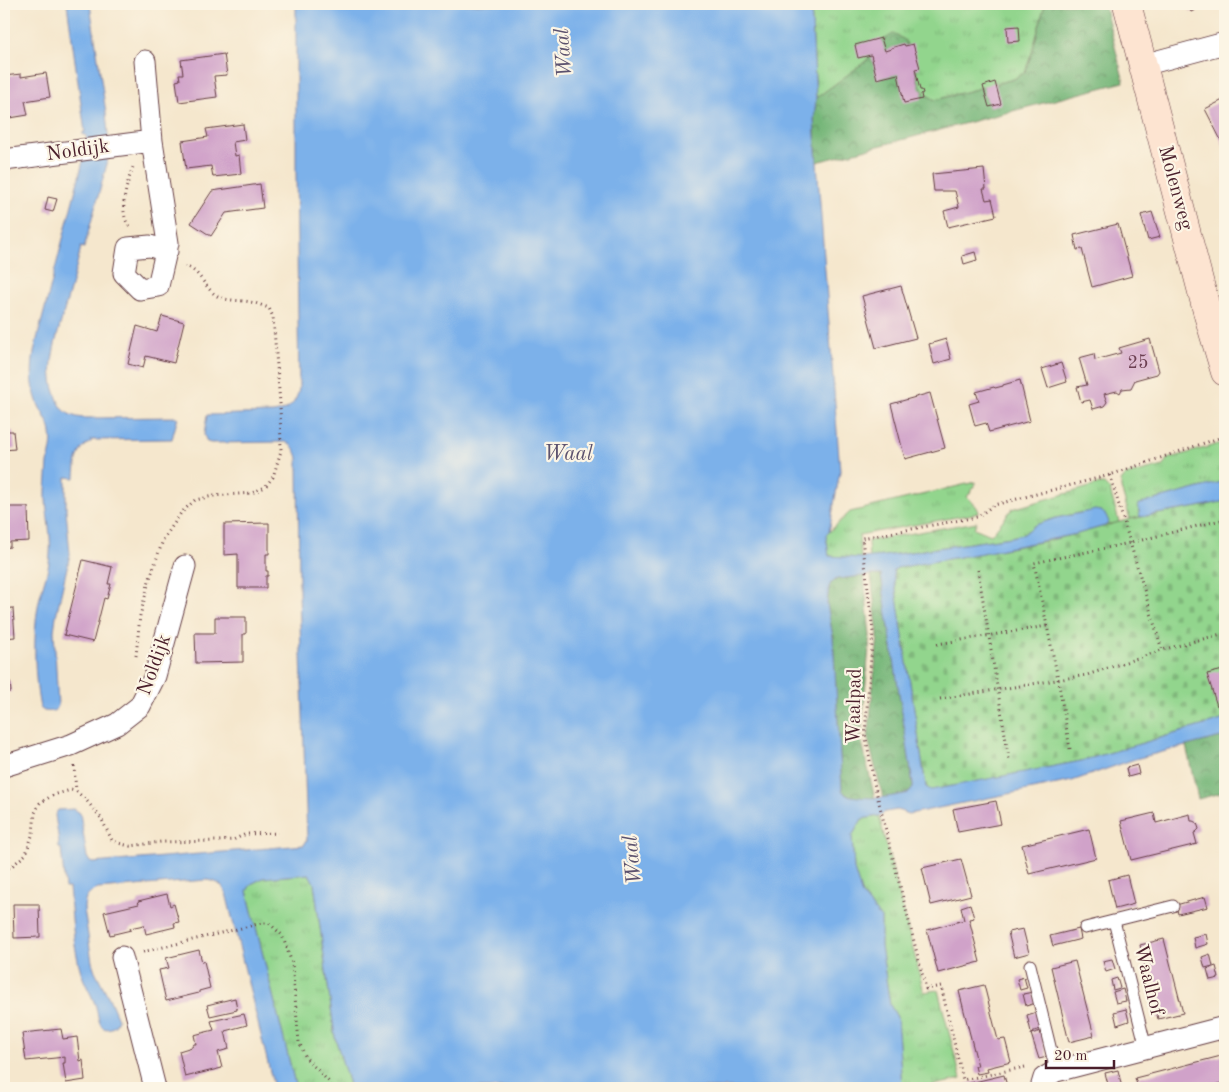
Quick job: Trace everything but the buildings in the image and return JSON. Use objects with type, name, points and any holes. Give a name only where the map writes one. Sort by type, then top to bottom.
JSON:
[{"type":"main road","name":"Molenweg","points":[[1127,4],[1208,315],[1225,372]]},
{"type":"street","points":[[1143,65],[1225,43]]},
{"type":"street","points":[[145,61],[152,141],[168,243],[166,255],[158,286],[140,289],[124,273],[128,248],[150,246],[166,255]]},
{"type":"street","name":"Noldijk","points":[[4,160],[152,141]]},
{"type":"street","name":"Noldijk","points":[[4,766],[71,745],[117,724],[140,706],[155,676],[185,566]]},
{"type":"street","points":[[122,957],[154,1088]]},
{"type":"street","points":[[1047,1079],[1146,1048],[1225,1027]]},
{"type":"lane","name":"Waalhof","points":[[1085,928],[1172,906]]},
{"type":"lane","name":"Waalhof","points":[[1114,921],[1146,1048]]},
{"type":"lane","points":[[1030,965],[1047,1079]]},
{"type":"path","points":[[126,144],[133,166],[128,178],[124,203],[126,222],[144,246]]},
{"type":"path","points":[[136,662],[140,616],[150,581],[163,540],[181,513],[195,500],[213,496],[252,493],[265,487],[273,477],[281,451],[280,403],[273,317],[269,308],[253,302],[221,299],[210,291],[198,274],[166,255]]},
{"type":"path","name":"Waalpad","points":[[1047,1079],[1025,1067],[963,1080],[941,986],[926,989],[874,783],[865,734],[874,632],[862,538],[977,517],[994,505],[1110,475],[1225,436]]},
{"type":"path","points":[[1110,475],[1162,650]]},
{"type":"path","points":[[1070,749],[1058,679],[1034,563],[1225,519]]},
{"type":"path","points":[[978,570],[1009,759]]},
{"type":"path","points":[[937,644],[1047,626]]},
{"type":"path","points":[[940,699],[1087,675],[1162,650],[1225,633]]},
{"type":"path","points":[[4,870],[26,854],[33,834],[35,813],[40,803],[53,795],[71,790],[76,791],[102,818],[112,840],[118,844],[130,846],[161,842],[218,842],[233,840],[246,834],[278,833]]},
{"type":"path","points":[[122,957],[262,923],[269,923],[282,935],[292,963],[299,1042],[306,1058],[329,1082],[331,1088]]},
{"type":"green space","points":[[811,4],[1045,4],[1025,72],[1014,79],[935,100],[924,93],[918,80],[913,60],[882,41],[866,61],[816,98]]},
{"type":"green space","points":[[1045,4],[1104,4],[1124,82],[817,162],[814,120],[816,98],[866,61],[882,41],[893,34],[905,40],[924,93],[935,100],[1014,79],[1025,72]]},
{"type":"green space","points":[[1225,442],[1225,481],[1140,504],[1138,508],[1140,517],[1130,519],[1121,488],[1121,481],[1125,476],[1163,466],[1167,459]]},
{"type":"green space","points":[[975,482],[975,486],[967,497],[976,506],[979,513],[859,535],[861,558],[829,556],[826,535],[850,512]]},
{"type":"green space","points":[[1104,484],[1110,490],[1119,522],[1105,526],[1108,521],[1079,513],[1035,525],[1024,534],[1011,537],[869,558],[868,541],[977,522],[974,528],[991,535],[1012,509]]},
{"type":"green space","points":[[1225,501],[1225,719],[1081,761],[931,791],[926,787],[893,572],[896,568],[1046,541],[1130,519]]},
{"type":"green space","points":[[871,575],[881,575],[913,784],[913,788],[909,793],[883,798],[868,739],[878,635]]},
{"type":"green space","points":[[864,576],[870,636],[861,738],[875,799],[846,795],[842,790],[833,637],[827,604],[831,583],[837,579]]},
{"type":"green space","points":[[1225,736],[1225,792],[1198,799],[1186,746]]},
{"type":"green space","points":[[879,816],[924,992],[938,990],[961,1079],[922,1088],[902,1088],[897,1017],[890,1005],[881,946],[881,918],[862,895],[854,869],[852,836],[862,819]]},
{"type":"green space","points":[[309,874],[314,883],[335,1037],[350,1088],[296,1088],[247,891],[251,884],[263,878]]},
{"type":"water","points":[[67,4],[90,4],[109,144],[107,164],[84,248],[81,247],[55,342],[52,364],[53,385],[58,400],[65,411],[77,417],[178,417],[172,439],[91,440],[80,453],[75,478],[66,477],[66,510],[70,554],[54,631],[58,706],[54,710],[44,711],[40,708],[36,684],[35,643],[36,617],[50,554],[46,490],[52,437],[36,398],[32,367],[36,343],[87,146],[86,135],[83,135],[83,132],[85,132]]},
{"type":"water","name":"Waal","points":[[296,4],[811,4],[816,98],[814,120],[840,471],[829,532],[826,535],[829,556],[861,558],[884,556],[1011,537],[1024,534],[1035,525],[1056,518],[1095,510],[1101,511],[1106,515],[1109,522],[1105,526],[1077,534],[897,568],[893,571],[926,787],[931,790],[1081,761],[1225,719],[1225,736],[1135,759],[1072,781],[909,814],[897,810],[862,819],[852,836],[854,869],[862,895],[881,918],[881,946],[890,1005],[897,1017],[902,1088],[350,1088],[335,1037],[314,883],[309,874],[263,878],[251,884],[247,891],[296,1088],[274,1088],[226,893],[214,881],[98,889],[88,896],[84,909],[92,962],[118,1019],[115,1026],[109,1029],[102,1026],[78,962],[69,888],[65,888],[61,848],[59,848],[58,844],[55,815],[58,810],[74,809],[80,813],[87,857],[93,863],[304,845],[307,840],[299,591],[298,458],[294,448],[286,442],[211,443],[207,442],[204,435],[207,415],[278,412],[290,406],[298,394]],"holes":[[[881,575],[913,788],[909,793],[900,795],[863,798],[846,795],[842,790],[833,637],[827,604],[829,587],[837,579]]]},
{"type":"water","points":[[1225,481],[1225,501],[1140,517],[1138,505],[1140,504]]}]
